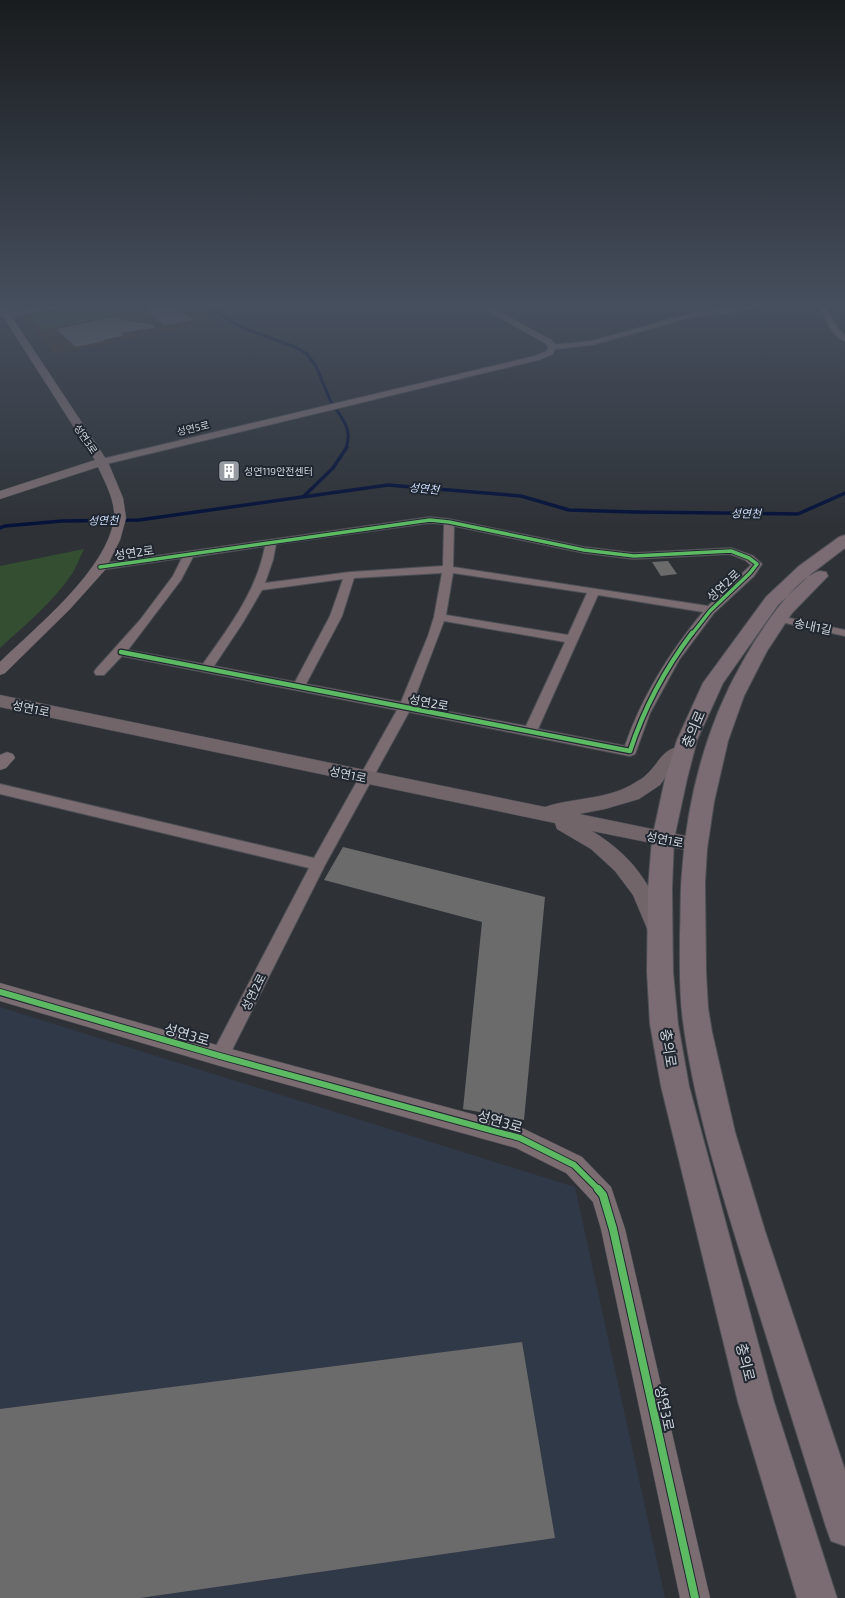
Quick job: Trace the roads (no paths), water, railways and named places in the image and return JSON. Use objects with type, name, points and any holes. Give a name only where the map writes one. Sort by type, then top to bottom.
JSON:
[{"type":"main road","name":"충의로","points":[[817,1598],[756,1402],[675,1086],[664,1024],[660,972],[660,889],[664,840],[682,753],[713,682],[772,601],[804,570],[845,540]]},
{"type":"main road","name":"충의로","points":[[845,556],[814,580],[766,637],[733,699],[724,720],[706,786],[696,845],[694,867],[692,977],[698,1030],[712,1102],[748,1230],[845,1527]]},
{"type":"main road","name":"성연1로","points":[[0,701],[664,840],[696,845]]},
{"type":"main road","points":[[541,814],[605,802],[632,794],[653,780],[671,756],[682,753]]},
{"type":"main road","points":[[676,779],[706,786]]},
{"type":"main road","points":[[541,814],[562,823],[598,844],[626,868],[644,894],[660,934]]},
{"type":"street","name":"성연3로","points":[[45,379],[102,462],[117,498],[120,518],[114,540],[100,567]]},
{"type":"street","name":"성연5로","points":[[102,462],[452,379]]},
{"type":"street","name":"성연3로","points":[[0,495],[102,462]]},
{"type":"street","name":"성연2로","points":[[100,567],[416,521],[449,522],[550,543],[634,556],[725,550],[740,553],[756,562],[754,571],[737,584],[710,610],[675,655],[645,712],[630,751],[121,652]]},
{"type":"street","name":"성연2로","points":[[220,1056],[318,864],[405,707],[434,636],[440,617],[448,569],[449,522]]},
{"type":"street","points":[[206,669],[258,587],[270,556],[271,542]]},
{"type":"street","points":[[100,672],[121,652],[160,602],[184,566],[189,554]]},
{"type":"street","points":[[0,670],[65,606],[100,567]]},
{"type":"street","points":[[258,587],[350,575],[448,569],[710,610]]},
{"type":"street","points":[[298,687],[336,616],[350,575]]},
{"type":"street","points":[[530,732],[594,591]]},
{"type":"street","points":[[440,617],[572,639]]},
{"type":"street","name":"송내1길","points":[[780,619],[845,633]]},
{"type":"street","points":[[0,789],[318,864]]},
{"type":"street","name":"성연3로","points":[[0,992],[220,1056],[520,1138],[574,1165],[603,1196],[613,1229],[695,1598]]},
{"type":"waterway","points":[[321,379],[331,402]]},
{"type":"waterway","points":[[336,409],[347,427],[348,442],[346,448]]},
{"type":"waterway","points":[[304,496],[333,468],[347,447]]},
{"type":"waterway","name":"성연천","points":[[0,528],[5,526],[62,521],[139,520],[388,485],[521,496],[569,510],[635,512],[798,514],[845,493]]},
{"type":"place","name":"성연119안전센터","points":[[229,471]]}]
